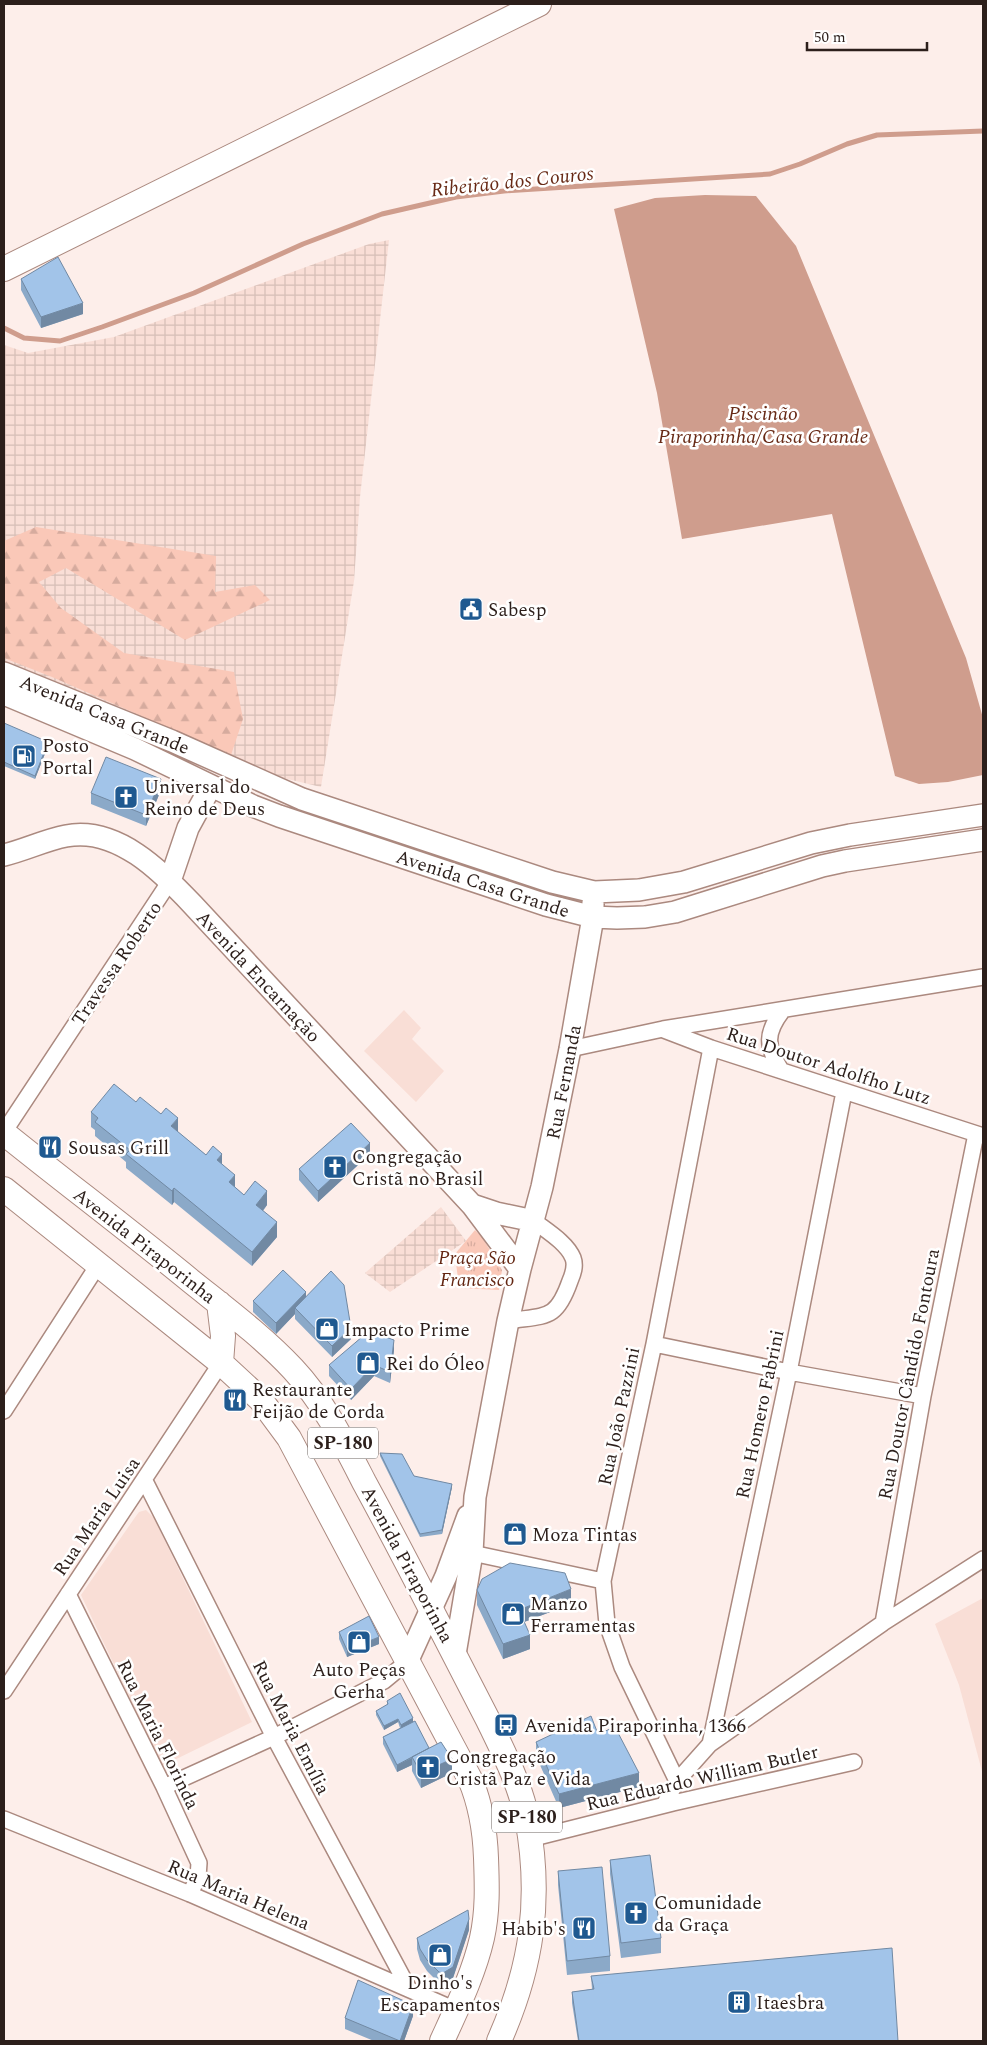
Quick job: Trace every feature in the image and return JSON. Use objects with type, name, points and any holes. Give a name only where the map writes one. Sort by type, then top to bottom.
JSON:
[{"type":"main road","points":[[4,269],[539,4]]},
{"type":"main road","name":"Avenida Casa Grande","points":[[4,673],[172,741],[302,799],[552,882],[594,892],[607,893],[639,890],[684,882],[811,843],[850,834],[983,815]]},
{"type":"main road","name":"Avenida Casa Grande","points":[[4,694],[135,748],[253,806],[279,816],[546,905],[593,917],[645,917],[675,912],[822,866],[983,840]]},
{"type":"main road","name":"Travessa Roberto","points":[[170,881],[188,828],[211,786]]},
{"type":"main road","name":"Avenida Encarnação","points":[[4,855],[66,836],[87,836],[112,842],[134,852],[151,864],[170,881],[472,1205],[520,1269]]},
{"type":"main road","name":"Rua Fernanda","points":[[520,1269],[534,1221],[570,1049],[593,917],[594,892]]},
{"type":"main road","name":"Avenida Piraporinha","points":[[4,1133],[268,1344],[294,1370],[312,1392],[340,1437],[455,1654],[511,1769],[526,1816],[530,1839],[534,1899],[529,1954],[514,2008],[499,2041]]},
{"type":"main road","name":"SP-180","points":[[4,1189],[221,1363],[261,1400],[289,1438],[473,1787],[480,1809],[485,1836],[488,1894],[485,1924],[477,1956],[442,2041]]},
{"type":"main road","name":"Avenida Encarnação","points":[[472,1205],[496,1213],[534,1221]]},
{"type":"main road","points":[[455,1654],[472,1553],[475,1497],[508,1321],[520,1269]]},
{"type":"main road","points":[[219,1303],[223,1336],[221,1363]]},
{"type":"main road","points":[[407,1662],[431,1609],[475,1497]]},
{"type":"street","name":"Travessa Roberto","points":[[4,1133],[170,881]]},
{"type":"street","points":[[570,1049],[663,1030],[983,977]]},
{"type":"street","points":[[781,1070],[770,1046],[770,1032],[783,1010]]},
{"type":"street","name":"Rua Doutor Adolfho Lutz","points":[[663,1030],[711,1048],[980,1135]]},
{"type":"street","name":"Rua João Pazzini","points":[[677,1781],[622,1667],[607,1624],[603,1580],[654,1344],[711,1048]]},
{"type":"street","name":"Rua Homero Fabrini","points":[[710,1744],[789,1372],[844,1092]]},
{"type":"street","name":"Rua Doutor Cândido Fontoura","points":[[882,1623],[923,1396],[980,1135]]},
{"type":"street","name":"Avenida Encarnação","points":[[508,1321],[548,1315],[556,1309],[563,1301],[575,1269],[574,1259],[568,1249],[534,1221]]},
{"type":"street","points":[[4,1411],[98,1265]]},
{"type":"street","points":[[654,1344],[789,1372],[923,1396]]},
{"type":"street","name":"Rua Maria Luisa","points":[[4,1691],[145,1481],[221,1363]]},
{"type":"street","name":"Rua Maria Emília","points":[[145,1481],[274,1737],[409,1989]]},
{"type":"street","points":[[472,1553],[603,1580]]},
{"type":"street","points":[[664,1805],[677,1781],[710,1744],[882,1623],[983,1559]]},
{"type":"street","name":"Rua Maria Florinda","points":[[68,1594],[164,1787],[199,1863],[198,1877],[190,1894]]},
{"type":"street","points":[[164,1787],[274,1737],[384,1680],[407,1662]]},
{"type":"street","name":"Rua Eduardo William Butler","points":[[530,1839],[664,1805],[854,1762]]},
{"type":"street","name":"Rua Maria Helena","points":[[4,1819],[190,1894],[456,2010]]},
{"type":"shaded area","points":[[389,240],[360,497],[354,581],[321,787],[241,768],[4,667],[4,345],[28,353],[114,337],[369,244]]},
{"type":"shaded area","points":[[404,1010],[421,1028],[412,1039],[444,1071],[416,1102],[364,1051]]},
{"type":"shaded area","points":[[441,1207],[466,1241],[390,1292],[365,1273]]},
{"type":"shaded area","points":[[146,1510],[154,1518],[252,1722],[162,1766],[81,1595],[139,1512]]},
{"type":"shaded area","points":[[983,1598],[983,1775],[959,1685],[935,1624]]},
{"type":"green space","points":[[36,527],[216,556],[215,592],[255,585],[270,600],[185,640],[66,568],[39,582],[61,608],[124,653],[234,672],[243,719],[231,755],[4,658],[4,541]]},
{"type":"green space","name":"Praça São Francisco","points":[[475,1230],[482,1237],[502,1270],[499,1290],[459,1288],[455,1254]]},
{"type":"water","name":"Piscinão Piraporinha/Casa Grande","points":[[705,195],[756,196],[796,246],[966,658],[983,718],[983,775],[948,782],[919,784],[895,776],[832,514],[682,539],[657,393],[614,209],[655,198]]},
{"type":"building","points":[[58,257],[83,303],[41,317],[21,279]]},
{"type":"building","name":"Posto Portal","points":[[4,723],[48,742],[35,776],[4,762]]},
{"type":"building","name":"Universal do Reino de Deus","points":[[106,757],[161,779],[146,815],[91,793]]},
{"type":"building","points":[[114,1084],[136,1102],[140,1097],[161,1114],[166,1108],[178,1118],[171,1126],[206,1155],[213,1146],[222,1154],[217,1160],[235,1175],[229,1182],[244,1195],[255,1181],[267,1191],[256,1205],[277,1222],[252,1252],[174,1188],[172,1191],[126,1154],[130,1150],[95,1122],[98,1118],[91,1112]]},
{"type":"building","name":"Congregação Cristã no Brasil","points":[[351,1123],[370,1143],[318,1191],[299,1169]]},
{"type":"building","points":[[283,1270],[306,1292],[276,1323],[253,1301]]},
{"type":"building","name":"Impacto Prime","points":[[331,1271],[344,1285],[351,1328],[332,1346],[295,1308]]},
{"type":"building","name":"Rei do Óleo","points":[[369,1331],[394,1340],[390,1372],[374,1365],[351,1389],[329,1365]]},
{"type":"building","points":[[380,1453],[402,1454],[414,1476],[452,1484],[442,1530],[420,1534]]},
{"type":"building","name":"Manzo Ferramentas","points":[[510,1563],[565,1573],[571,1589],[519,1610],[530,1635],[503,1644],[477,1590],[482,1579]]},
{"type":"building","name":"Auto Peças Gerha","points":[[369,1616],[379,1637],[347,1650],[339,1632]]},
{"type":"building","points":[[400,1693],[413,1718],[401,1725],[398,1719],[384,1726],[376,1711],[388,1704],[387,1701]]},
{"type":"building","points":[[591,1716],[598,1734],[615,1727],[639,1773],[559,1794],[536,1742]]},
{"type":"building","points":[[415,1721],[429,1748],[397,1765],[383,1737]]},
{"type":"building","points":[[441,1742],[452,1759],[421,1773],[412,1757]]},
{"type":"building","name":"Comunidade da Graça","points":[[650,1855],[661,1938],[621,1943],[610,1860]]},
{"type":"building","name":"Habib's","points":[[602,1867],[610,1956],[567,1961],[558,1871]]},
{"type":"building","name":"Dinho's Escapamentos","points":[[468,1910],[469,1919],[453,1967],[443,1973],[439,1972],[427,1960],[420,1949],[417,1938]]},
{"type":"building","name":"Itaesbra","points":[[892,1948],[898,2041],[579,2041],[572,1992],[594,1989],[591,1976]]},
{"type":"building","points":[[358,1980],[413,2005],[400,2041],[345,2018]]},
{"type":"waterway","name":"Ribeirão dos Couros","points":[[4,328],[24,338],[60,341],[194,293],[303,244],[382,214],[456,197],[504,191],[770,174],[800,164],[847,144],[877,135],[983,131]]},
{"type":"place","name":"Sabesp","points":[[471,609]]},
{"type":"place","name":"Posto Portal","points":[[24,756]]},
{"type":"place","name":"Universal do Reino de Deus","points":[[126,797]]},
{"type":"place","name":"Sousas Grill","points":[[50,1147]]},
{"type":"place","name":"Congregação Cristã no Brasil","points":[[335,1167]]},
{"type":"place","name":"Impacto Prime","points":[[327,1329]]},
{"type":"place","name":"Rei do Óleo","points":[[368,1363]]},
{"type":"place","name":"Restaurante Feijão de Corda","points":[[235,1400]]},
{"type":"place","name":"Moza Tintas","points":[[515,1534]]},
{"type":"place","name":"Manzo Ferramentas","points":[[513,1614]]},
{"type":"place","name":"Auto Peças Gerha","points":[[359,1642]]},
{"type":"place","name":"Avenida Piraporinha, 1366","points":[[506,1725]]},
{"type":"place","name":"Congregação Cristã Paz e Vida","points":[[428,1767]]},
{"type":"place","name":"Comunidade da Graça","points":[[636,1913]]},
{"type":"place","name":"Habib's","points":[[584,1928]]},
{"type":"place","name":"Dinho's Escapamentos","points":[[440,1955]]},
{"type":"place","name":"Itaesbra","points":[[739,2002]]}]
